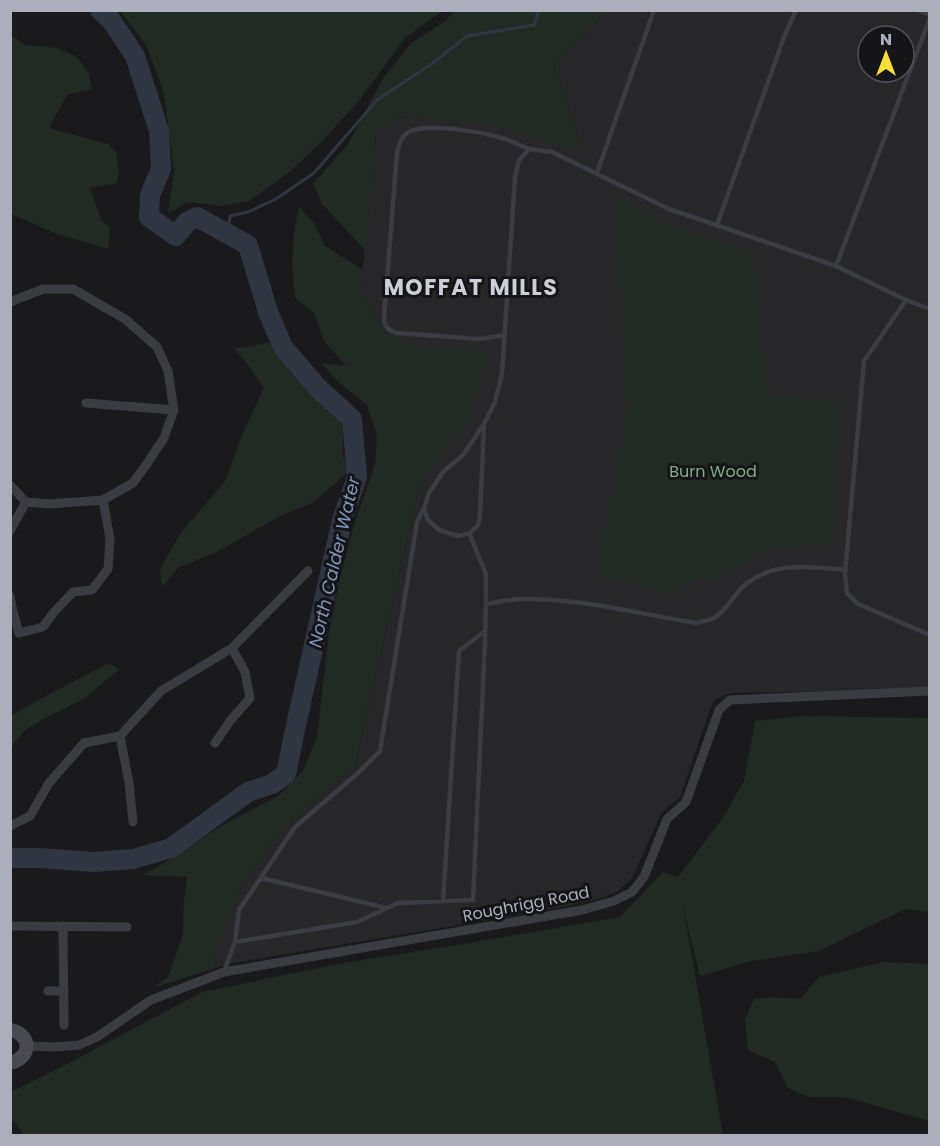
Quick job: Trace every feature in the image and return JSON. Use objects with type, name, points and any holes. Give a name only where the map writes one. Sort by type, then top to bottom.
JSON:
[{"type":"street","points":[[10,302],[43,289],[73,289],[125,319],[157,347],[168,371],[174,410],[164,438],[133,483],[103,500],[49,504],[26,502],[10,485]]},
{"type":"street","points":[[86,403],[174,410]]},
{"type":"street","points":[[10,596],[19,633],[43,627],[73,592],[92,590],[108,569],[110,539],[103,500]]},
{"type":"street","points":[[10,531],[26,502]]},
{"type":"street","points":[[10,826],[30,816],[49,783],[84,743],[120,736],[161,691],[232,648],[308,571]]},
{"type":"street","points":[[215,743],[250,698],[245,672],[232,648]]},
{"type":"street","name":"Roughrigg Road","points":[[26,1046],[79,1045],[97,1037],[151,1000],[224,972],[582,910],[614,901],[632,892],[644,877],[667,819],[686,802],[720,710],[730,700],[930,691]]},
{"type":"street","points":[[120,736],[129,783],[133,822]]},
{"type":"street","points":[[10,926],[127,927]]},
{"type":"street","points":[[63,926],[64,1025]]},
{"type":"street","points":[[48,991],[64,991]]},
{"type":"street","points":[[10,1030],[19,1032],[24,1037],[26,1046],[23,1056],[10,1063]]},
{"type":"lane","points":[[597,173],[654,10]]},
{"type":"lane","points":[[717,225],[796,10]]},
{"type":"lane","points":[[836,266],[930,16],[917,10]]},
{"type":"lane","points":[[505,335],[479,339],[397,333],[385,326],[397,153],[399,143],[405,134],[418,128],[460,129],[506,139],[529,149],[552,152],[669,209],[836,266],[930,309]]},
{"type":"lane","points":[[224,972],[235,942],[239,910],[295,827],[357,774],[380,751],[417,522],[429,493],[443,472],[463,455],[484,424],[495,402],[502,373],[514,177],[519,160],[529,149]]},
{"type":"lane","points":[[906,300],[864,361],[846,570],[847,593],[858,604],[930,635]]},
{"type":"lane","points":[[424,509],[428,520],[439,530],[458,536],[469,533],[478,525],[484,424]]},
{"type":"lane","points":[[235,942],[357,922],[398,903],[473,900],[486,574],[469,533]]},
{"type":"lane","points":[[486,604],[519,599],[578,602],[696,623],[713,618],[725,609],[745,584],[768,571],[801,566],[846,570]]},
{"type":"lane","points":[[443,902],[459,651],[485,631]]},
{"type":"lane","points":[[261,878],[387,908]]},
{"type":"shaded area","points":[[606,11],[929,11],[929,690],[732,693],[714,701],[680,797],[662,812],[632,878],[618,891],[599,899],[553,909],[227,964],[216,968],[213,956],[239,891],[274,840],[298,815],[355,765],[420,484],[383,331],[361,288],[376,132],[398,117],[485,122],[581,143],[554,66]]},
{"type":"green space","points":[[120,11],[442,11],[405,38],[358,102],[292,170],[249,201],[221,206],[188,202],[168,213],[174,172],[164,93],[146,45]]},
{"type":"green space","points":[[454,11],[606,11],[554,66],[581,143],[577,150],[486,123],[398,117],[376,133],[365,250],[322,204],[313,184],[348,144],[382,80],[411,43],[443,23]]},
{"type":"green space","points":[[11,35],[25,45],[57,48],[77,57],[89,73],[92,89],[67,95],[49,128],[108,144],[116,152],[119,171],[117,183],[90,188],[101,220],[110,228],[108,249],[57,234],[11,214]]},
{"type":"green space","name":"Burn Wood","points":[[616,198],[662,223],[754,253],[766,394],[837,403],[835,543],[768,547],[715,579],[696,578],[669,594],[597,572],[628,417]]},
{"type":"green space","points":[[299,207],[314,223],[325,246],[363,270],[361,288],[383,331],[418,349],[489,352],[470,418],[420,484],[355,765],[298,815],[274,840],[239,891],[213,956],[216,968],[152,988],[168,977],[183,935],[187,877],[142,875],[226,823],[278,796],[303,771],[317,737],[329,632],[340,578],[354,525],[375,464],[377,436],[367,405],[336,380],[321,363],[346,366],[324,341],[314,313],[295,298],[292,266],[294,233]]},
{"type":"green space","points":[[269,342],[306,385],[342,417],[343,457],[353,468],[312,503],[280,516],[215,553],[179,567],[162,587],[160,569],[180,534],[225,481],[242,435],[264,388],[234,348]]},
{"type":"green space","points":[[109,663],[119,670],[82,700],[24,731],[11,747],[11,716]]},
{"type":"green space","points":[[803,716],[929,718],[929,912],[905,909],[819,951],[751,961],[700,976],[683,906],[723,1135],[24,1136],[11,1116],[11,1092],[202,992],[338,964],[620,917],[663,872],[678,877],[722,819],[744,781],[755,721]]},
{"type":"green space","points":[[884,962],[929,964],[929,1121],[845,1097],[809,1097],[788,1088],[775,1062],[748,1050],[745,1020],[754,999],[770,997],[800,999],[819,977]]},
{"type":"waterway","name":"North Calder Water","points":[[10,858],[94,862],[133,859],[171,848],[248,792],[272,784],[286,774],[342,520],[357,477],[352,419],[318,388],[283,347],[268,312],[248,245],[197,217],[187,222],[176,236],[149,217],[150,195],[161,169],[159,131],[135,56],[111,20],[100,10]]},
{"type":"waterway","points":[[228,233],[230,216],[248,212],[276,199],[314,173],[377,100],[433,63],[467,36],[534,25],[539,10]]},
{"type":"district","name":"MOFFAT MILLS","points":[[471,287]]}]
